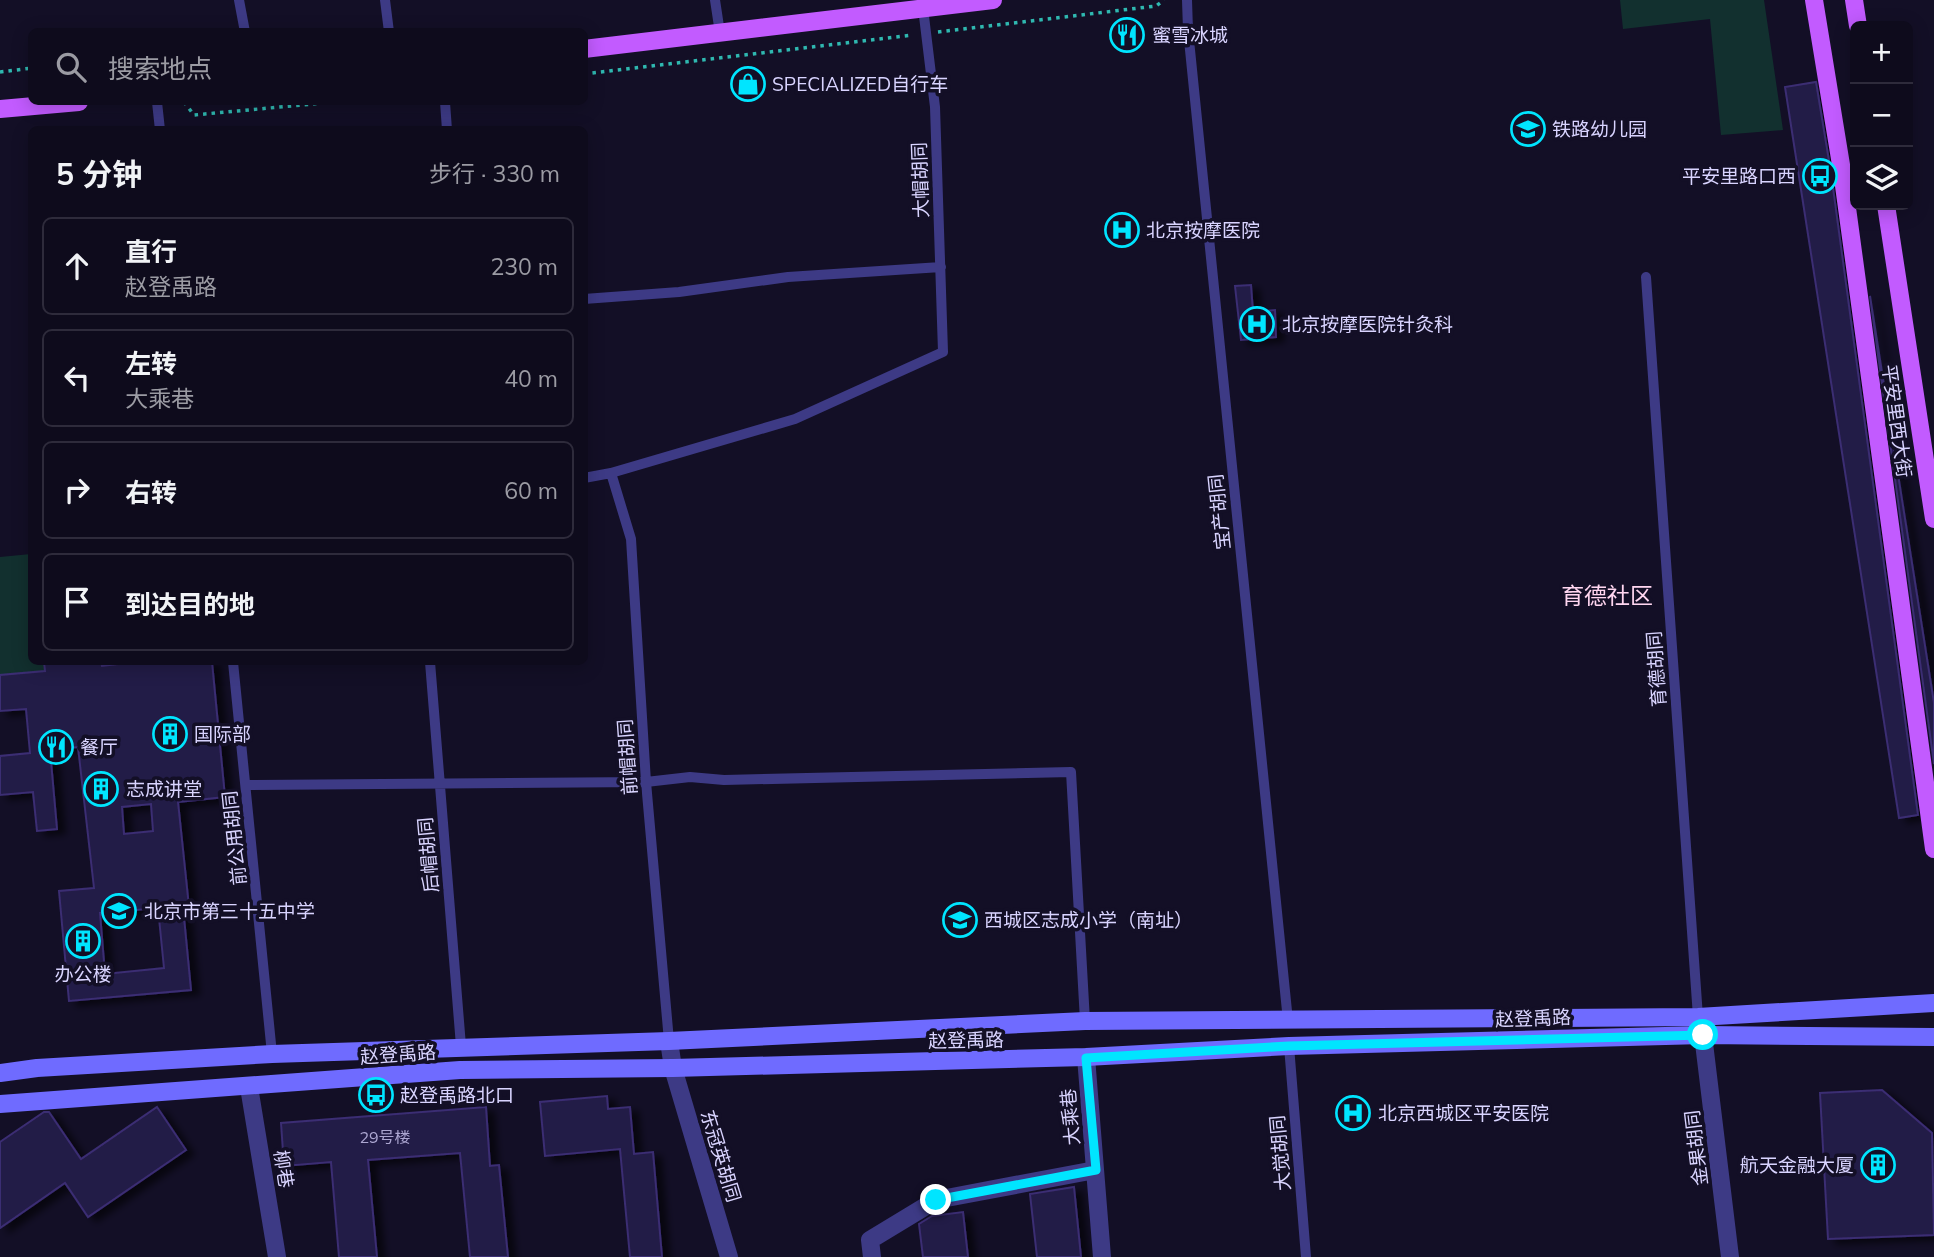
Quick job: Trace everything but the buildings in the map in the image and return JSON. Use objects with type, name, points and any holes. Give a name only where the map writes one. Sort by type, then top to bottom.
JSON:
[{"type":"main road","points":[[588,49],[719,33],[894,6],[923,8],[993,0]]},
{"type":"main road","name":"平安里西大街","points":[[1814,0],[1842,171],[1934,849]]},
{"type":"main road","points":[[1854,0],[1857,21]]},
{"type":"main road","points":[[0,109],[45,105]]},
{"type":"main road","name":"平安里西大街","points":[[1887,210],[1934,519]]},
{"type":"main road","name":"赵登禹路","points":[[0,1073],[37,1068],[272,1054],[669,1041],[1085,1021],[1698,1017],[1934,1003]]},
{"type":"main road","name":"赵登禹路","points":[[0,1104],[460,1070],[1086,1058],[1289,1046],[1703,1035],[1934,1037]]},
{"type":"street","name":"金果胡同","points":[[1703,1035],[1730,1257]]},
{"type":"street","name":"东冠英胡同","points":[[669,1041],[673,1068],[729,1257]]},
{"type":"street","name":"大乘巷","points":[[1086,1058],[1102,1257]]},
{"type":"street","name":"柳巷","points":[[249,1087],[277,1257]]},
{"type":"street","points":[[872,1257],[870,1240],[936,1200],[1096,1170]]},
{"type":"lane","points":[[239,0],[244,28]]},
{"type":"lane","points":[[385,0],[388,28]]},
{"type":"lane","points":[[715,0],[719,33]]},
{"type":"lane","name":"宝产胡同","points":[[1187,0],[1189,43],[1288,1021]]},
{"type":"lane","name":"大帽胡同","points":[[611,473],[795,419],[943,352],[935,107],[923,8]]},
{"type":"lane","points":[[157,105],[160,126]]},
{"type":"lane","points":[[445,105],[447,126]]},
{"type":"lane","points":[[588,299],[679,292],[788,276],[941,267]]},
{"type":"lane","name":"育德胡同","points":[[1646,277],[1698,1017]]},
{"type":"lane","points":[[588,477],[611,473]]},
{"type":"lane","name":"前帽胡同","points":[[611,473],[631,539],[646,782],[669,1041]]},
{"type":"lane","name":"前公用胡同","points":[[233,665],[272,1054]]},
{"type":"lane","name":"后帽胡同","points":[[430,665],[461,1046]]},
{"type":"lane","points":[[246,785],[646,782],[690,777],[724,780],[1071,772],[1085,1021]]},
{"type":"lane","name":"大觉胡同","points":[[1289,1046],[1306,1257]]},
{"type":"path","points":[[588,74],[1156,6],[1164,0]]},
{"type":"path","points":[[0,72],[28,68]]},
{"type":"path","points":[[186,105],[194,115],[302,105]]},
{"type":"green space","points":[[1620,0],[1764,0],[1783,130],[1721,135],[1710,19],[1623,29]]},
{"type":"green space","points":[[28,554],[28,665],[44,665],[47,691],[0,695],[0,557]]},
{"type":"place","name":"蜜雪冰城","points":[[1127,35]]},
{"type":"place","name":"SPECIALIZED自行车","points":[[748,84]]},
{"type":"place","name":"铁路幼儿园","points":[[1528,129]]},
{"type":"place","name":"平安里路口西","points":[[1820,176]]},
{"type":"place","name":"北京按摩医院","points":[[1122,230]]},
{"type":"place","name":"北京按摩医院针灸科","points":[[1257,324]]},
{"type":"place","name":"国际部","points":[[170,734]]},
{"type":"place","name":"餐厅","points":[[56,747]]},
{"type":"place","name":"志成讲堂","points":[[101,789]]},
{"type":"place","name":"北京市第三十五中学","points":[[119,911]]},
{"type":"place","name":"西城区志成小学（南址）","points":[[960,920]]},
{"type":"place","name":"办公楼","points":[[83,941]]},
{"type":"place","name":"赵登禹路北口","points":[[376,1095]]},
{"type":"place","name":"北京西城区平安医院","points":[[1353,1113]]},
{"type":"place","name":"航天金融大厦","points":[[1878,1165]]},
{"type":"district","name":"育德社区","points":[[1607,596]]},
{"type":"route","points":[[936,1200],[1096,1170],[1086,1058],[1289,1046],[1703,1035]]}]
